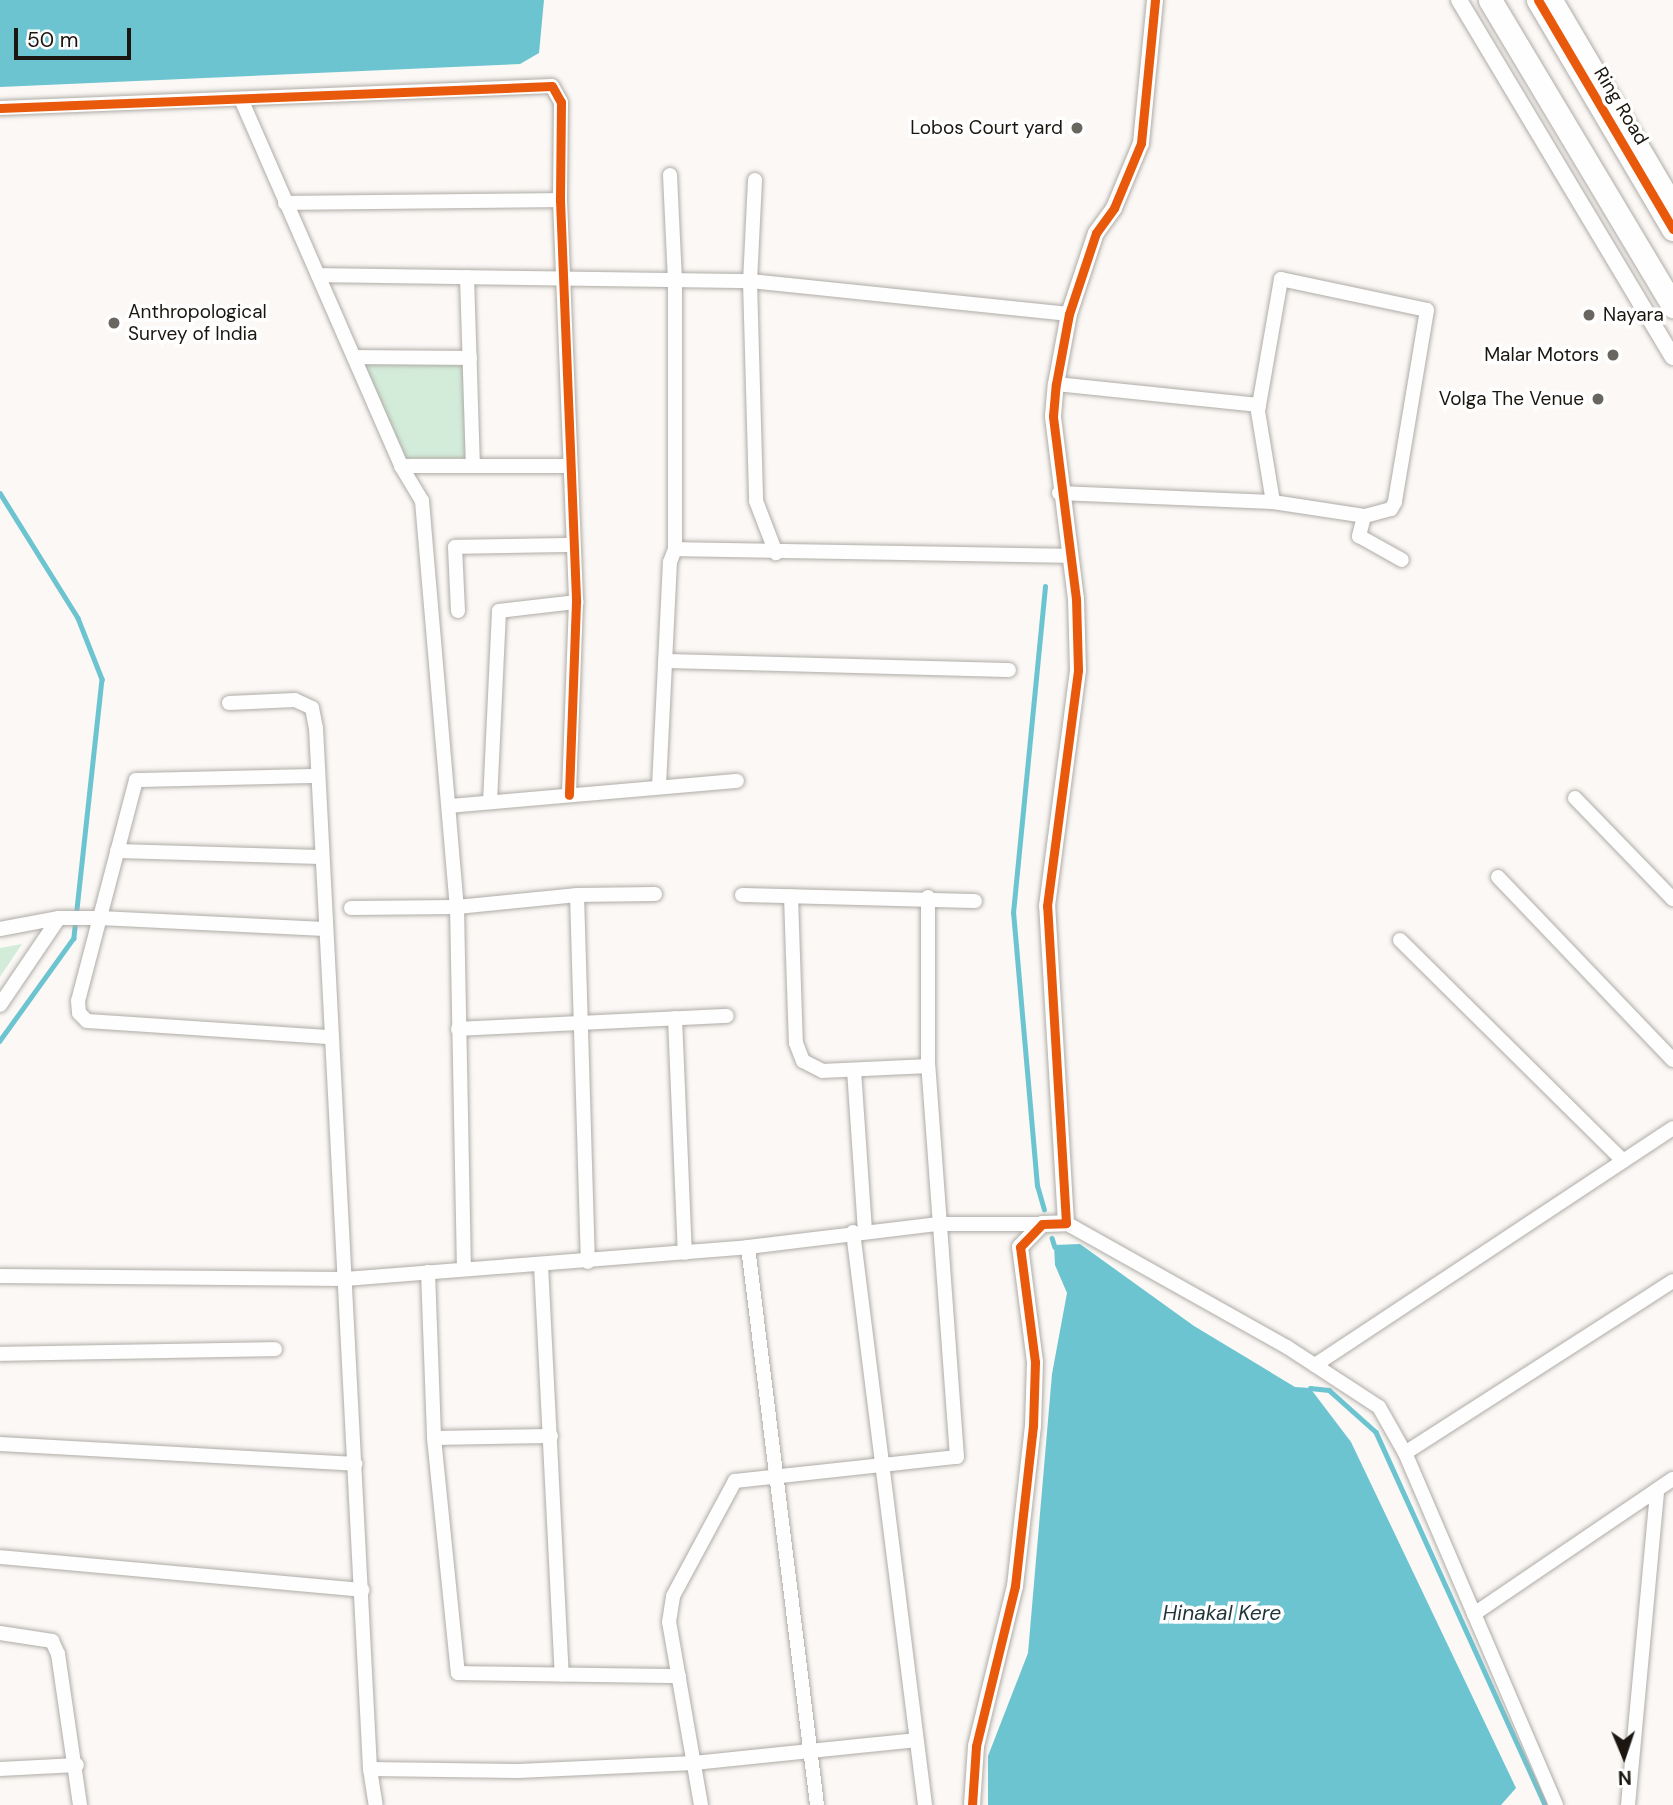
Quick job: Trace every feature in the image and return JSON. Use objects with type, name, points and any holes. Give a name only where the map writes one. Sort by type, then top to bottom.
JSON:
[{"type":"highway","points":[[1490,0],[1673,306]]},
{"type":"highway","name":"Ring Road","points":[[1538,0],[1673,229]]},
{"type":"street","points":[[1066,1223],[1047,906],[1076,691],[1072,556],[1059,493],[1053,416],[1069,314],[1096,233],[1114,208],[1141,143],[1155,0]]},
{"type":"street","points":[[1458,0],[1673,357]]},
{"type":"street","points":[[1555,0],[1673,200]]},
{"type":"street","points":[[0,108],[552,86],[561,102],[560,200],[566,278],[569,466],[576,602],[569,794]]},
{"type":"street","points":[[241,99],[401,466],[422,502],[457,907],[464,1268]]},
{"type":"street","points":[[659,786],[670,562],[675,549],[675,280],[670,175]]},
{"type":"street","points":[[755,180],[750,281],[756,501],[776,553]]},
{"type":"street","points":[[285,203],[560,200]]},
{"type":"street","points":[[318,275],[750,281],[1069,314]]},
{"type":"street","points":[[467,277],[473,466]]},
{"type":"street","points":[[1059,493],[1273,502],[1364,516],[1391,509],[1395,502],[1427,310],[1281,279],[1259,405],[1273,502]]},
{"type":"street","points":[[354,357],[470,358]]},
{"type":"street","points":[[1056,384],[1259,405]]},
{"type":"street","points":[[401,466],[569,466]]},
{"type":"street","points":[[1364,516],[1359,536],[1402,560]]},
{"type":"street","points":[[458,611],[455,547],[573,545]]},
{"type":"street","points":[[675,549],[776,553],[1072,556]]},
{"type":"street","points":[[490,802],[499,611],[576,602]]},
{"type":"street","points":[[665,661],[1009,670]]},
{"type":"street","points":[[229,704],[295,700],[312,708],[370,1769],[376,1805]]},
{"type":"street","points":[[316,776],[136,780],[95,918],[78,1002],[79,1013],[87,1021],[331,1037]]},
{"type":"street","points":[[449,806],[737,781]]},
{"type":"street","points":[[1575,798],[1673,899]]},
{"type":"street","points":[[117,850],[321,857]]},
{"type":"street","points":[[1499,877],[1673,1060]]},
{"type":"street","points":[[351,908],[457,907],[577,895],[655,894]]},
{"type":"street","points":[[577,895],[588,1262]]},
{"type":"street","points":[[742,895],[928,897],[975,901]]},
{"type":"street","points":[[791,896],[796,1043],[803,1061],[823,1071],[928,1066]]},
{"type":"street","points":[[701,1805],[669,1622],[673,1596],[735,1480],[957,1457],[937,1224],[928,1066],[928,897]]},
{"type":"street","points":[[0,929],[64,918],[95,918],[325,929]]},
{"type":"street","points":[[0,1005],[64,918]]},
{"type":"street","points":[[1400,940],[1623,1161]]},
{"type":"street","points":[[458,1029],[727,1016]]},
{"type":"street","points":[[675,1018],[685,1253]]},
{"type":"street","points":[[854,1070],[859,1232],[881,1464],[925,1805]]},
{"type":"street","points":[[1315,1365],[1673,1128]]},
{"type":"street","points":[[0,1276],[345,1279],[685,1253],[937,1224],[1066,1223],[1315,1365],[1379,1407],[1405,1453],[1553,1803]]},
{"type":"street","points":[[972,1805],[976,1746],[1015,1586],[1033,1426],[1035,1362],[1020,1247],[1042,1224]]},
{"type":"street","points":[[748,1247],[817,1805]]},
{"type":"street","points":[[541,1265],[562,1675]]},
{"type":"street","points":[[428,1272],[434,1438],[458,1673],[679,1676]]},
{"type":"street","points":[[1405,1453],[1673,1281]]},
{"type":"street","points":[[0,1354],[275,1349]]},
{"type":"street","points":[[434,1438],[551,1436]]},
{"type":"street","points":[[0,1444],[355,1464]]},
{"type":"street","points":[[1474,1614],[1673,1479]]},
{"type":"street","points":[[1628,1805],[1657,1490]]},
{"type":"street","points":[[0,1558],[362,1590]]},
{"type":"street","points":[[0,1633],[52,1641],[58,1654],[77,1765],[80,1805]]},
{"type":"street","points":[[370,1769],[518,1771],[694,1763],[915,1740]]},
{"type":"street","points":[[0,1769],[77,1765]]},
{"type":"green space","points":[[360,363],[464,363],[468,458],[402,458]]},
{"type":"green space","points":[[22,944],[0,977],[0,948]]},
{"type":"water","points":[[0,0],[544,0],[539,53],[520,64],[0,87]]},
{"type":"water","name":"Hinakal Kere","points":[[1080,1244],[1194,1326],[1295,1387],[1310,1388],[1351,1442],[1516,1788],[1501,1805],[988,1805],[988,1756],[1028,1653],[1052,1374],[1067,1293],[1055,1265],[1054,1245]]},
{"type":"waterway","points":[[0,493],[78,618],[102,679],[74,938],[0,1041]]},
{"type":"waterway","points":[[1044,1210],[1037,1186],[1013,913],[1045,587]]},
{"type":"waterway","points":[[1052,1238],[1055,1247]]},
{"type":"waterway","points":[[1310,1388],[1329,1390],[1376,1432],[1545,1805]]},
{"type":"cycle path","points":[[972,1805],[976,1746],[1015,1586],[1033,1426],[1035,1362],[1020,1247],[1042,1224],[1066,1223],[1047,906],[1078,670],[1076,599],[1053,416],[1056,384],[1069,314],[1096,233],[1114,208],[1141,143],[1155,0]]},
{"type":"cycle path","points":[[1538,0],[1673,229]]},
{"type":"cycle path","points":[[0,108],[552,86],[561,102],[560,200],[576,602],[569,795]]},
{"type":"place","name":"Lobos Court yard","points":[[1077,128]]},
{"type":"place","name":"Nayara","points":[[1589,315]]},
{"type":"place","name":"Anthropological Survey of India","points":[[114,323]]},
{"type":"place","name":"Malar Motors","points":[[1613,355]]},
{"type":"place","name":"Volga The Venue","points":[[1598,399]]}]
